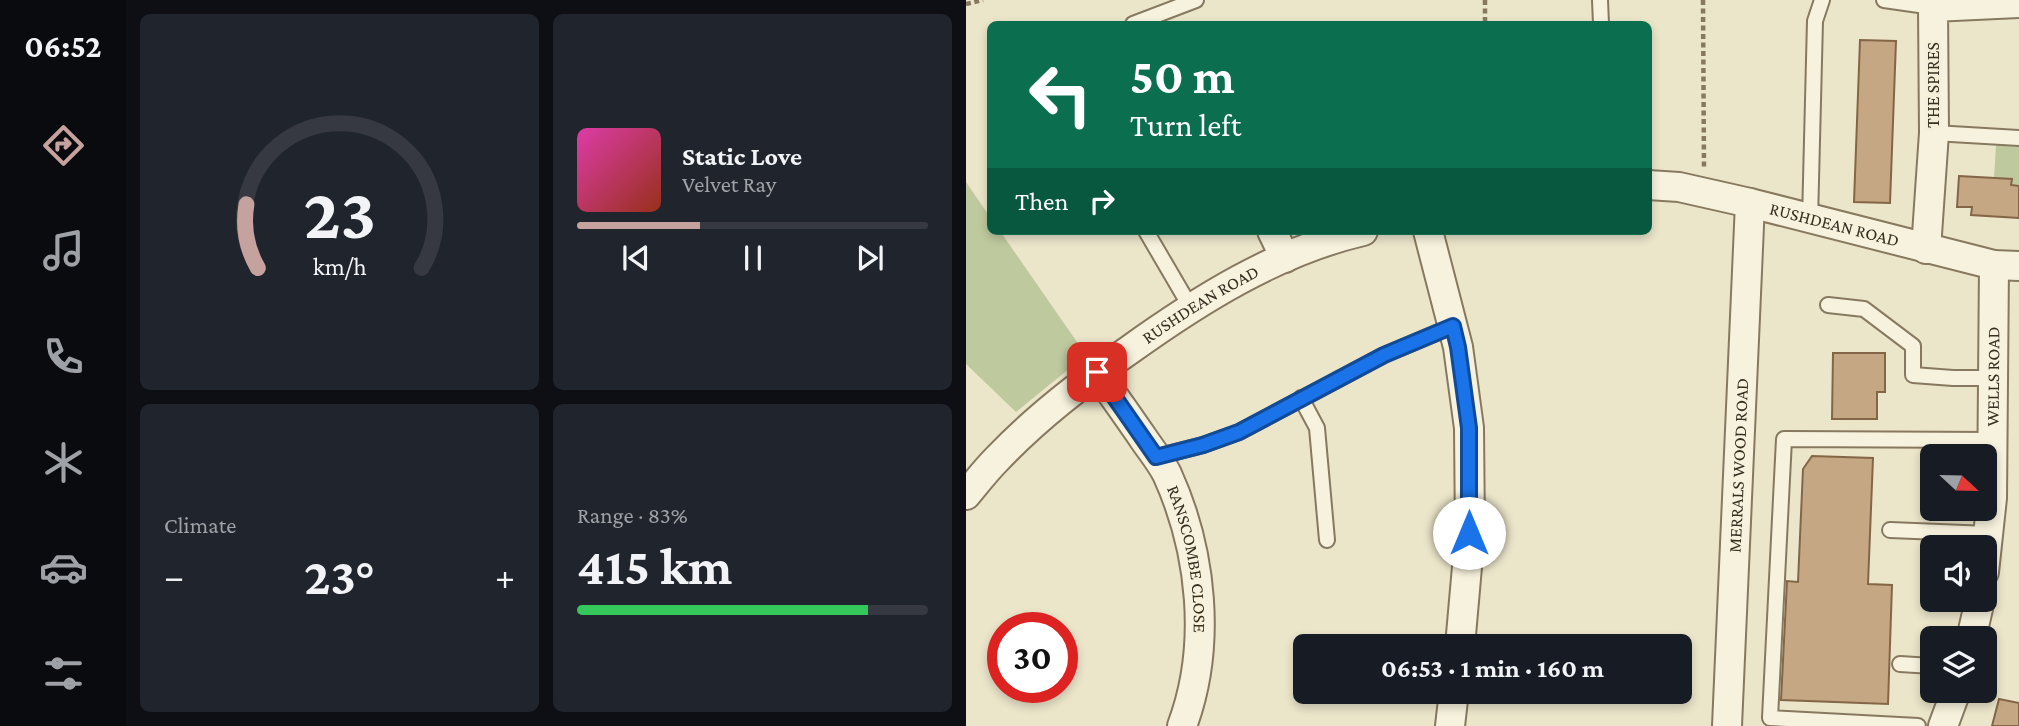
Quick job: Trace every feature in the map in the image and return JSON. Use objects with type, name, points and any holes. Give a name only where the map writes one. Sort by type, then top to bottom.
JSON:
[{"type":"street","points":[[1933,7],[2019,3]]},
{"type":"street","name":"THE SPIRES","points":[[1926,249],[1934,133],[1933,7]]},
{"type":"street","name":"RUSHDEAN ROAD","points":[[1652,185],[1679,187],[1926,249],[2007,265]]},
{"type":"street","name":"MERRALS WOOD ROAD","points":[[1727,726],[1750,203]]},
{"type":"street","points":[[1274,235],[1285,258]]},
{"type":"street","name":"RUSHDEAN ROAD","points":[[966,495],[997,459],[1059,402],[1097,372],[1191,308],[1241,279],[1285,258],[1345,235]]},
{"type":"street","points":[[1429,235],[1458,347],[1469,428],[1469,533],[1461,634]]},
{"type":"street","name":"WELLS ROAD","points":[[1989,534],[1993,378],[2007,265]]},
{"type":"street","name":"RANSCOMBE CLOSE","points":[[1097,372],[1166,472],[1188,529],[1199,589],[1199,650],[1188,710],[1182,726]]},
{"type":"street","points":[[1943,726],[1952,703]]},
{"type":"street","points":[[1450,726],[1453,704]]},
{"type":"lane","points":[[1141,21],[1196,0]]},
{"type":"lane","points":[[1600,0],[1601,21]]},
{"type":"lane","points":[[1810,220],[1815,21],[1822,0]]},
{"type":"lane","points":[[1884,0],[1933,7]]},
{"type":"lane","points":[[1934,133],[2019,138]]},
{"type":"lane","points":[[1148,235],[1191,308]]},
{"type":"lane","points":[[1828,305],[1864,309],[1913,346],[1913,375],[1993,378]]},
{"type":"lane","points":[[1156,457],[1239,432],[1384,355],[1453,326]]},
{"type":"lane","points":[[1300,398],[1317,428],[1327,540]]},
{"type":"lane","points":[[1918,726],[1770,722],[1784,439],[1992,440]]},
{"type":"lane","points":[[1890,530],[1989,534]]},
{"type":"lane","points":[[1900,664],[1920,665]]},
{"type":"path","points":[[966,4],[983,0]]},
{"type":"path","points":[[1485,0],[1485,21]]},
{"type":"path","points":[[1703,0],[1704,193]]},
{"type":"green space","points":[[1996,145],[2019,147],[2019,186],[2011,185],[2011,179],[1994,178]]},
{"type":"green space","points":[[966,182],[987,213],[987,235],[1003,235],[1086,355],[1016,412],[966,364]]},
{"type":"building","points":[[1860,40],[1896,41],[1890,203],[1854,202]]},
{"type":"building","points":[[1959,176],[2012,179],[2011,185],[2019,186],[2019,218],[1971,215],[1972,207],[1957,207]]},
{"type":"building","points":[[1833,353],[1885,353],[1885,392],[1877,392],[1877,419],[1832,419]]},
{"type":"building","points":[[1812,456],[1873,458],[1868,584],[1892,585],[1888,704],[1781,700],[1787,581],[1798,582],[1803,469]]},
{"type":"building","points":[[1999,699],[2019,703],[2019,726],[1992,726]]},
{"type":"route","points":[[1097,372],[1156,457],[1239,432],[1384,355],[1453,326],[1469,428],[1469,533]]}]
